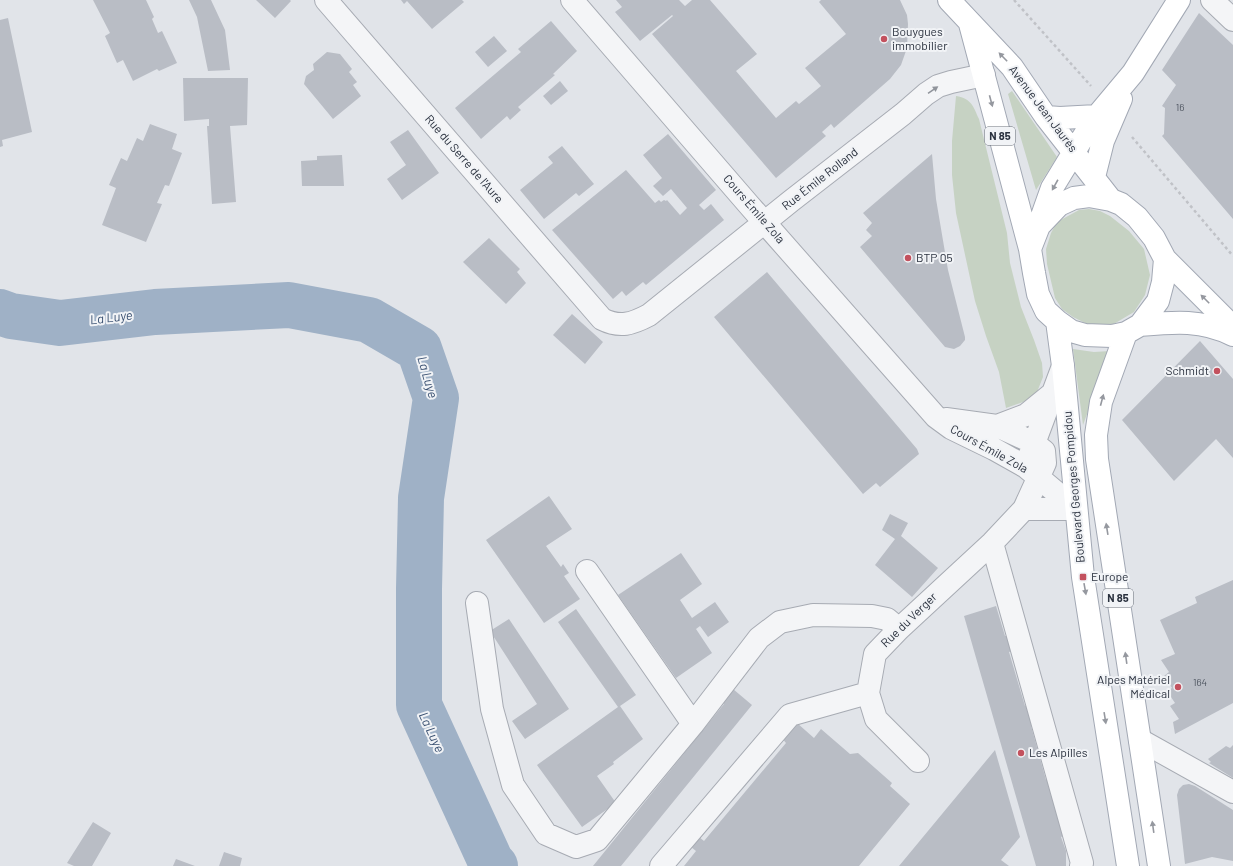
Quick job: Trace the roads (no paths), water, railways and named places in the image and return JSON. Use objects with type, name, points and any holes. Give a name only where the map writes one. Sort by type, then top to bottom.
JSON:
[{"type":"main road","name":"Avenue Jean Jaurès","points":[[950,0],[1012,67],[1046,117],[1075,152],[1111,200]]},
{"type":"main road","points":[[1179,0],[1133,73],[1106,112],[1075,152],[1052,188],[1030,249],[1038,294],[1046,311],[1056,321],[1071,331],[1085,335],[1112,336],[1133,329],[1182,322],[1201,324],[1233,335]]},
{"type":"main road","name":"Avenue Jean Jaurès","points":[[970,23],[1030,249]]},
{"type":"main road","points":[[1046,117],[1065,118],[1106,112]]},
{"type":"main road","points":[[1094,177],[1102,141],[1106,112]]},
{"type":"main road","points":[[1038,226],[1059,205],[1074,198],[1089,196],[1111,200],[1121,204],[1137,217],[1154,238],[1165,259],[1233,327]]},
{"type":"main road","points":[[1133,329],[1158,302],[1163,282],[1165,259]]},
{"type":"main road","name":"Boulevard Georges Pompidou","points":[[1056,321],[1063,366],[1082,577],[1128,866]]},
{"type":"main road","name":"N 85","points":[[1133,329],[1101,402],[1096,441],[1103,504],[1159,866]]},
{"type":"street","name":"Rue du Serre de l'Aure","points":[[326,0],[602,319]]},
{"type":"street","name":"Cours Émile Zola","points":[[572,0],[936,417],[951,428],[994,449],[1032,472],[1076,509]]},
{"type":"street","points":[[1212,0],[1233,20]]},
{"type":"street","name":"Rue Émile Rolland","points":[[602,319],[611,323],[622,325],[637,321],[649,315],[903,114],[926,94],[938,86],[984,75]]},
{"type":"street","points":[[1063,366],[1034,443],[1032,472],[997,538],[1082,863],[1081,866]]},
{"type":"street","name":"Cours Émile Zola","points":[[936,417],[997,426],[1026,415],[1054,392]]},
{"type":"street","points":[[997,426],[1034,443]]},
{"type":"street","name":"Rue du Verger","points":[[918,761],[876,719],[868,693],[875,654],[899,629],[997,538],[1024,508],[1032,472]]},
{"type":"street","points":[[1024,508],[1076,509]]},
{"type":"street","points":[[587,571],[693,724]]},
{"type":"street","points":[[477,602],[492,709],[513,785],[546,834],[576,847],[598,840],[693,724],[758,638],[780,622],[813,615],[872,616],[887,619],[899,629]]},
{"type":"street","points":[[661,866],[790,715],[868,693]]},
{"type":"street","points":[[1140,740],[1233,792]]},
{"type":"waterway","name":"La Luye","points":[[0,312],[11,316],[60,323],[155,312],[289,305],[369,320],[419,349],[436,398],[421,498],[419,705],[491,862],[495,866]]},
{"type":"place","name":"Bouygues immobilier","points":[[884,39]]},
{"type":"place","name":"BTP 05","points":[[908,258]]},
{"type":"place","name":"Schmidt","points":[[1217,371]]},
{"type":"place","name":"Europe","points":[[1083,577]]},
{"type":"place","name":"Alpes Matériel Médical","points":[[1178,687]]},
{"type":"place","name":"Les Alpilles","points":[[1021,753]]}]
